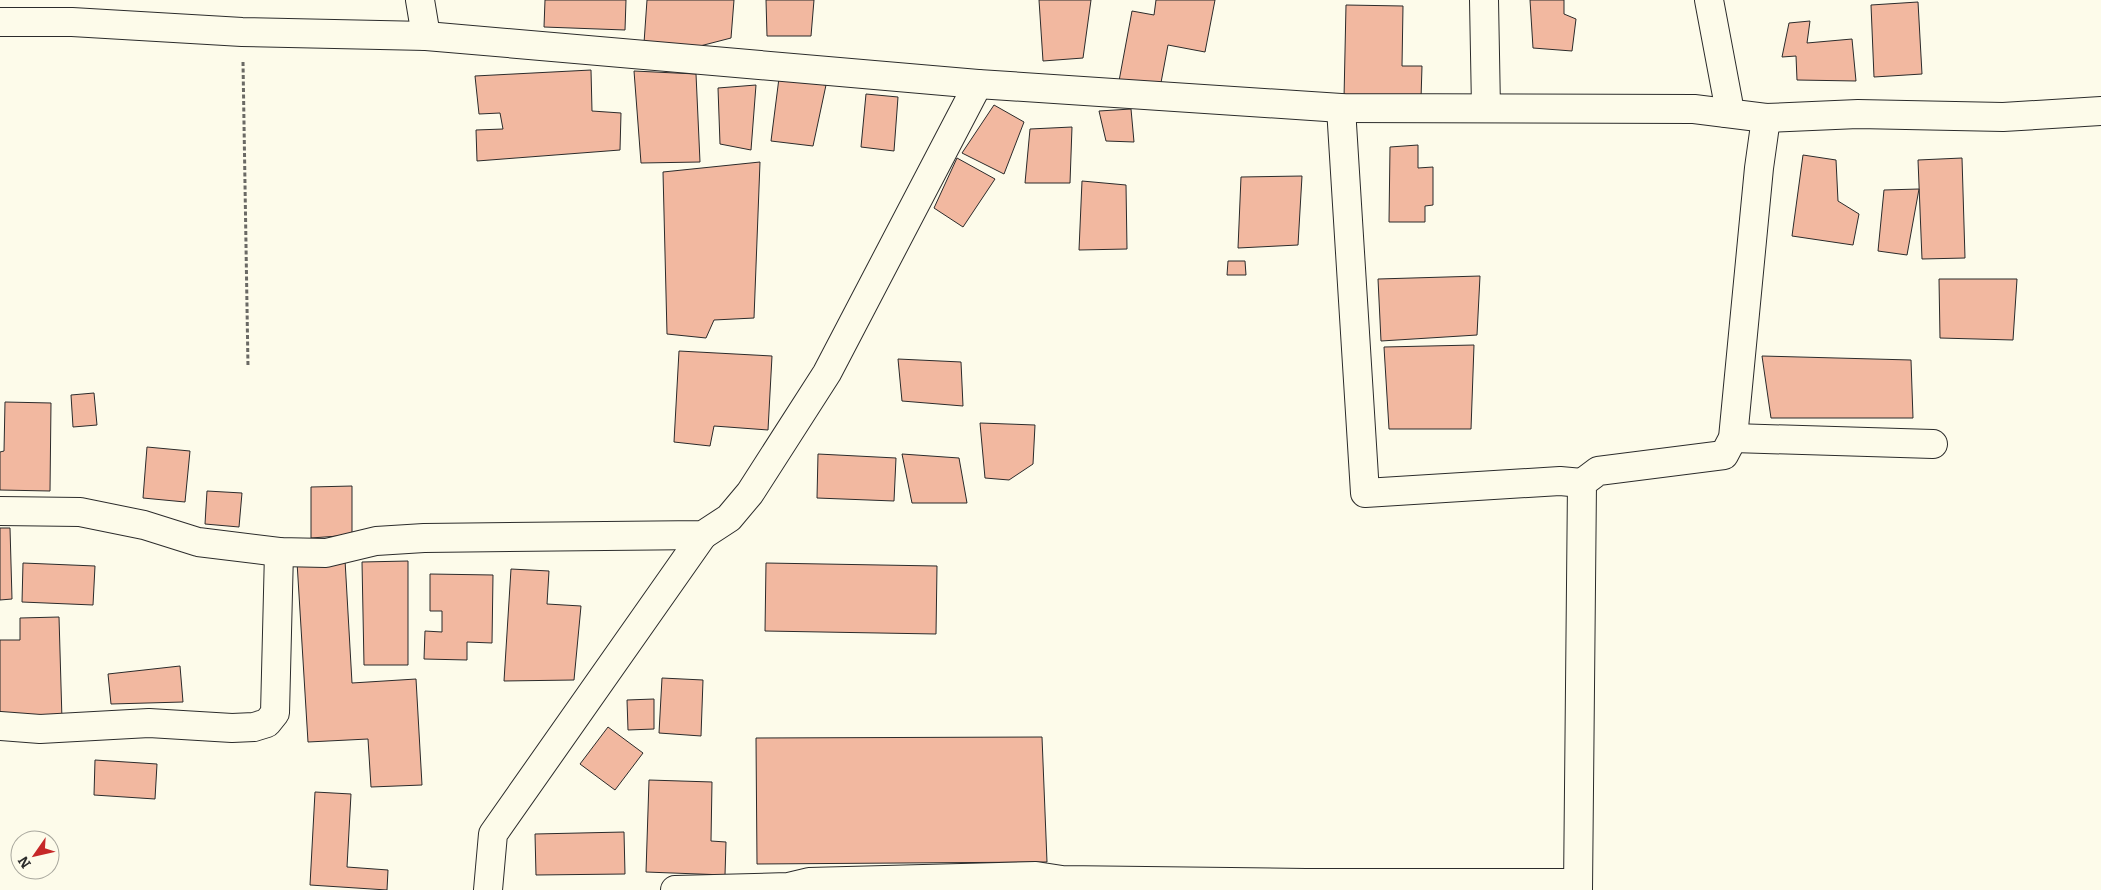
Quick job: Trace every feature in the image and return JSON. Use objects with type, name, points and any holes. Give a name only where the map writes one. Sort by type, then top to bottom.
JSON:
[{"type":"street","points":[[420,0],[426,36]]},
{"type":"street","points":[[1484,0],[1486,108]]},
{"type":"street","points":[[1709,0],[1728,100],[1726,113]]},
{"type":"street","points":[[0,22],[72,22],[242,32],[426,36],[978,84],[1341,108],[1694,109],[1766,118],[1858,114],[2003,117],[2101,111]]},
{"type":"street","points":[[488,890],[494,834],[703,535],[729,518],[750,492],[827,373],[978,84]]},
{"type":"street","points":[[1341,108],[1365,493],[1560,481],[1582,482],[1598,471],[1724,454],[1733,438],[1759,168],[1766,118]]},
{"type":"street","points":[[1733,438],[1933,444]]},
{"type":"street","points":[[675,890],[788,887],[809,882],[1036,876],[1062,880],[1305,887],[1578,887],[1582,482]]},
{"type":"street","points":[[0,511],[80,512],[144,525],[198,542],[279,552],[326,553],[376,541],[424,538],[703,535]]},
{"type":"street","points":[[0,726],[40,729],[149,723],[232,728],[254,727],[267,723],[275,713],[279,552]]},
{"type":"path","points":[[242,32],[248,367]]},
{"type":"building","points":[[545,0],[626,0],[625,30],[544,27]]},
{"type":"building","points":[[647,0],[734,0],[731,38],[700,46],[644,43]]},
{"type":"building","points":[[766,0],[814,0],[811,36],[767,36]]},
{"type":"building","points":[[1039,0],[1091,0],[1083,58],[1043,61]]},
{"type":"building","points":[[1156,0],[1215,0],[1205,52],[1168,45],[1160,88],[1119,81],[1132,11],[1154,15]]},
{"type":"building","points":[[1530,0],[1564,0],[1564,14],[1576,19],[1572,51],[1533,48]]},
{"type":"building","points":[[1918,2],[1922,74],[1874,77],[1871,5]]},
{"type":"building","points":[[1346,5],[1403,6],[1402,66],[1422,66],[1421,99],[1344,98]]},
{"type":"building","points":[[1810,21],[1807,43],[1852,39],[1856,81],[1797,80],[1796,56],[1782,57],[1789,23]]},
{"type":"building","points":[[591,70],[592,111],[621,113],[620,150],[477,161],[476,130],[503,129],[500,113],[479,114],[475,76]]},
{"type":"building","points":[[634,71],[696,74],[700,162],[641,163]]},
{"type":"building","points":[[779,78],[826,85],[813,146],[771,141]]},
{"type":"building","points":[[756,85],[751,150],[720,144],[718,88]]},
{"type":"building","points":[[866,94],[898,97],[894,151],[861,147]]},
{"type":"building","points":[[994,105],[1024,122],[1004,174],[962,153]]},
{"type":"building","points":[[1131,109],[1134,142],[1106,141],[1099,111]]},
{"type":"building","points":[[1072,127],[1070,183],[1025,183],[1030,129]]},
{"type":"building","points":[[1418,145],[1418,168],[1433,167],[1433,205],[1425,206],[1425,222],[1389,222],[1390,147]]},
{"type":"building","points":[[1803,155],[1836,160],[1838,201],[1859,214],[1853,245],[1792,236]]},
{"type":"building","points":[[957,158],[995,179],[963,227],[934,208]]},
{"type":"building","points":[[1962,158],[1965,258],[1922,259],[1918,160]]},
{"type":"building","points":[[760,162],[754,318],[714,320],[706,338],[667,334],[663,172]]},
{"type":"building","points":[[1302,176],[1298,245],[1238,248],[1241,177]]},
{"type":"building","points":[[1082,181],[1126,185],[1127,249],[1079,250]]},
{"type":"building","points":[[1919,189],[1907,255],[1878,251],[1884,190]]},
{"type":"building","points":[[1228,261],[1245,261],[1246,275],[1227,275]]},
{"type":"building","points":[[1480,276],[1477,335],[1381,341],[1378,279]]},
{"type":"building","points":[[1939,279],[2017,279],[2013,340],[1940,338]]},
{"type":"building","points":[[1474,345],[1471,429],[1389,429],[1384,347]]},
{"type":"building","points":[[679,351],[772,356],[768,430],[714,426],[710,446],[674,442]]},
{"type":"building","points":[[1762,356],[1911,360],[1913,418],[1771,418]]},
{"type":"building","points":[[898,359],[961,362],[963,406],[902,401]]},
{"type":"building","points":[[94,393],[97,425],[73,427],[71,395]]},
{"type":"building","points":[[5,402],[51,403],[50,491],[0,490],[0,452],[4,451]]},
{"type":"building","points":[[980,423],[1035,425],[1033,464],[1009,480],[985,478]]},
{"type":"building","points":[[147,447],[190,451],[185,502],[143,498]]},
{"type":"building","points":[[818,454],[896,458],[894,501],[817,498]]},
{"type":"building","points":[[902,454],[959,458],[967,503],[912,503]]},
{"type":"building","points":[[352,486],[352,535],[311,538],[311,487]]},
{"type":"building","points":[[207,491],[242,493],[239,527],[205,524]]},
{"type":"building","points":[[0,528],[10,528],[12,599],[0,600]]},
{"type":"building","points":[[345,560],[352,683],[416,679],[422,785],[371,787],[368,739],[308,742],[297,562]]},
{"type":"building","points":[[408,561],[408,665],[364,665],[362,562]]},
{"type":"building","points":[[23,563],[95,566],[93,605],[22,602]]},
{"type":"building","points":[[766,563],[937,566],[936,634],[765,631]]},
{"type":"building","points":[[511,569],[549,571],[547,604],[581,606],[574,680],[504,681]]},
{"type":"building","points":[[430,574],[493,575],[492,643],[467,642],[467,660],[424,659],[425,631],[442,632],[442,611],[430,611]]},
{"type":"building","points":[[59,617],[62,720],[0,721],[0,640],[20,640],[20,618]]},
{"type":"building","points":[[180,666],[183,702],[111,704],[108,674]]},
{"type":"building","points":[[662,678],[703,680],[701,736],[659,733]]},
{"type":"building","points":[[654,699],[654,729],[628,730],[627,700]]},
{"type":"building","points":[[608,727],[643,753],[615,790],[580,764]]},
{"type":"building","points":[[1042,737],[1047,862],[757,864],[756,738]]},
{"type":"building","points":[[95,760],[157,764],[155,799],[94,795]]},
{"type":"building","points":[[649,780],[712,782],[711,841],[726,842],[725,875],[646,872]]},
{"type":"building","points":[[315,792],[351,794],[347,867],[388,870],[387,890],[310,885]]},
{"type":"building","points":[[624,832],[625,874],[536,875],[535,834]]}]
